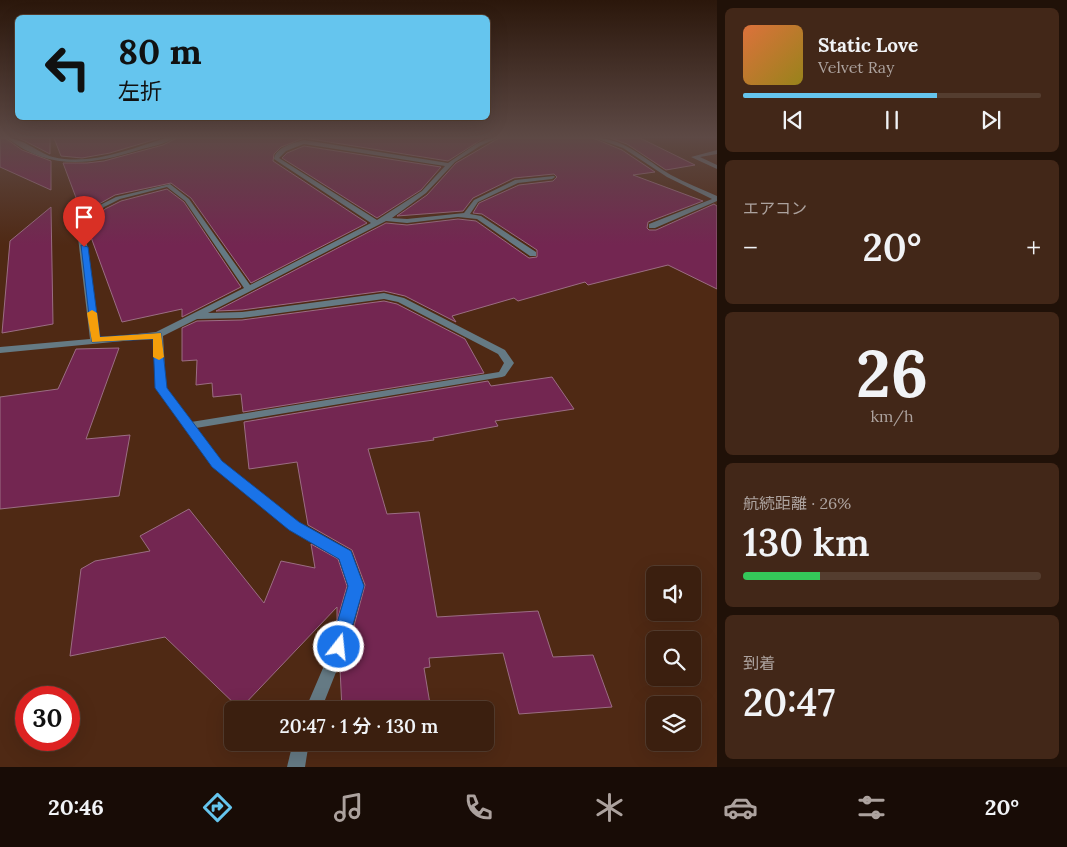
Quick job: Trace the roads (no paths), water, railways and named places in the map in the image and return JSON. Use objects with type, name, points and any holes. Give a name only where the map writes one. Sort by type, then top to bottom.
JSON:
[{"type":"street","points":[[300,174],[376,223]]},
{"type":"street","points":[[0,350],[158,335],[385,219],[424,192],[442,174]]},
{"type":"street","points":[[666,174],[717,199]]},
{"type":"street","points":[[466,216],[476,201],[517,181],[552,177]]},
{"type":"street","points":[[95,340],[81,229],[102,206],[118,198],[168,185],[187,200],[249,289]]},
{"type":"street","points":[[652,226],[717,199]]},
{"type":"street","points":[[385,219],[407,221],[458,215],[479,217],[533,254]]},
{"type":"street","points":[[189,426],[502,374],[509,363],[502,352],[401,300],[384,296],[242,315],[195,316]]},
{"type":"street","points":[[158,335],[161,388],[217,464],[294,526],[345,555],[356,586],[339,647],[317,701]]},
{"type":"street","points":[[296,767],[299,751]]}]
